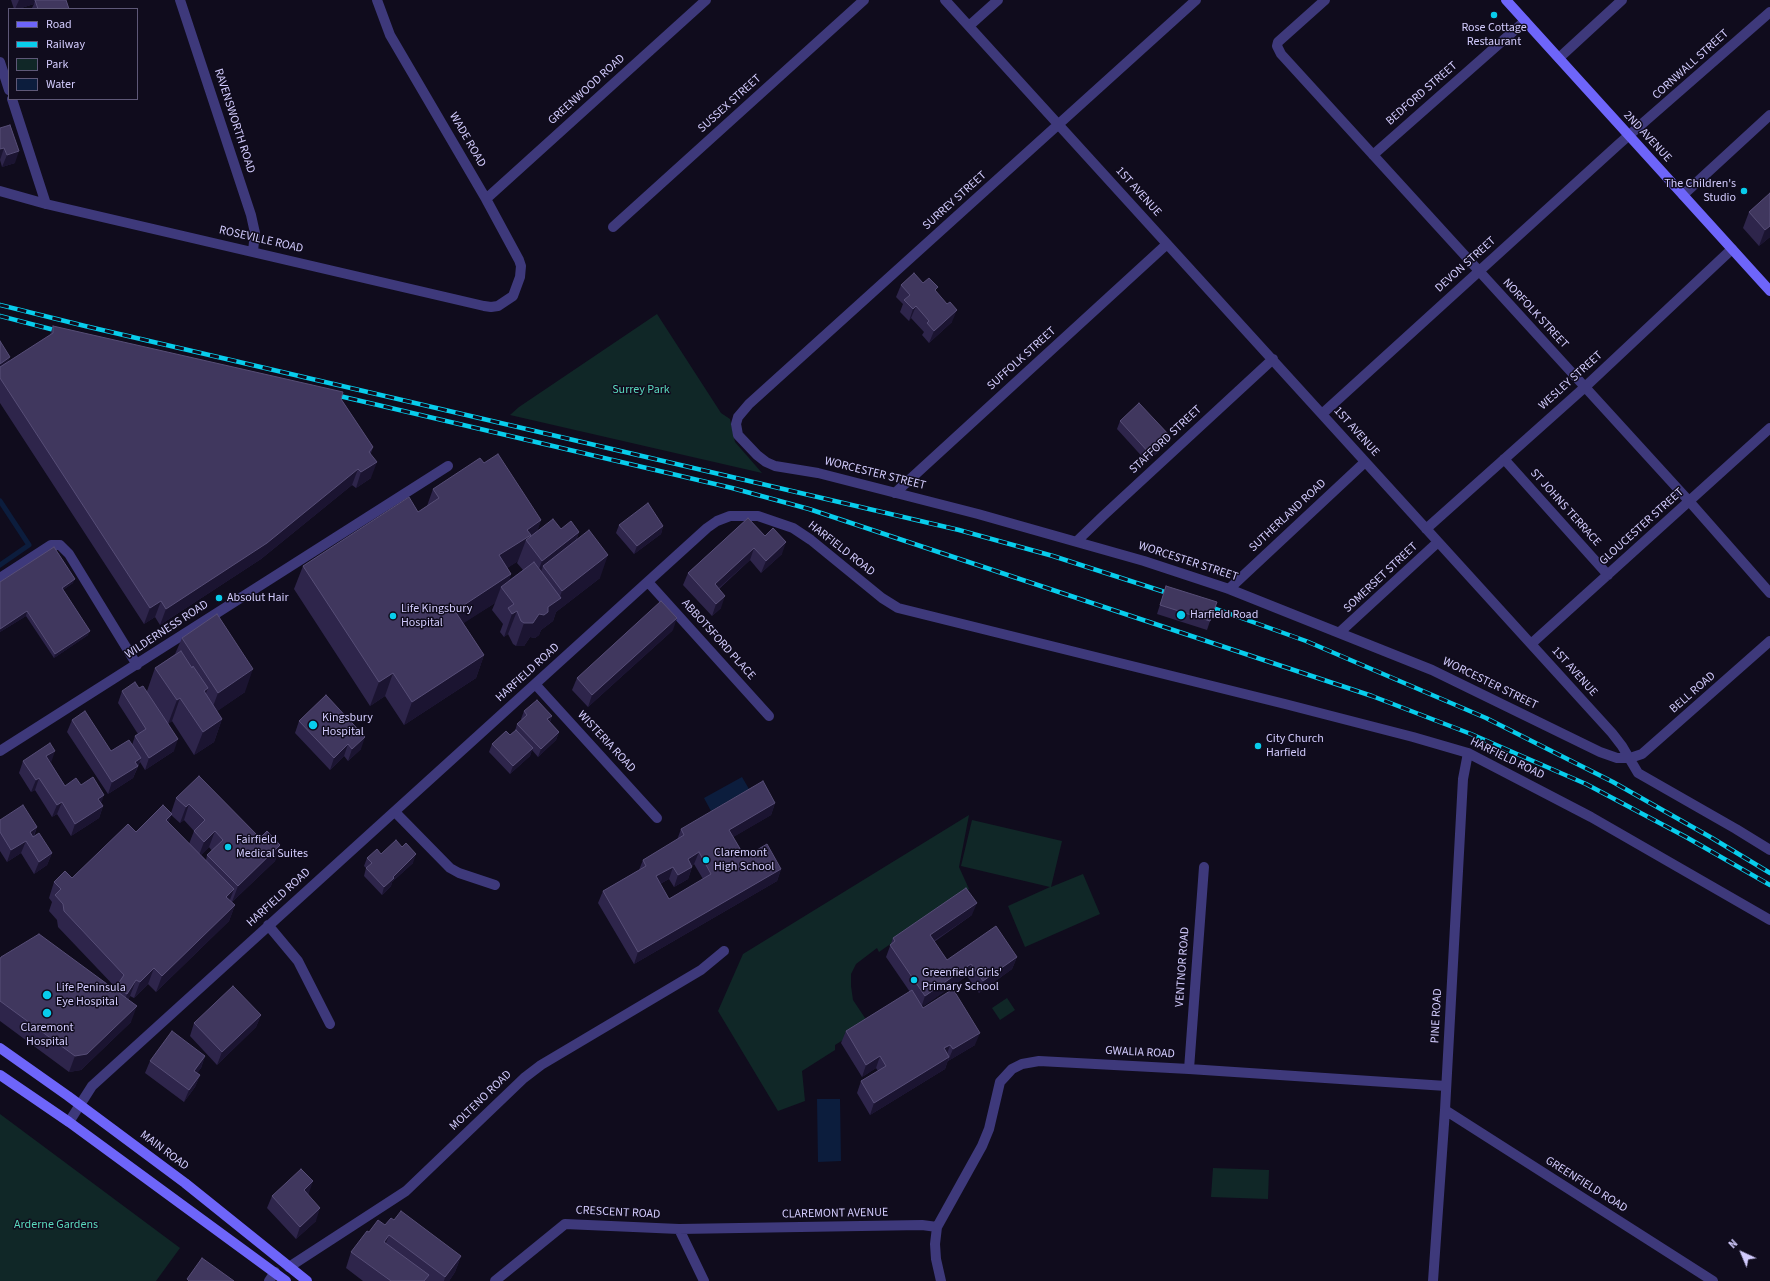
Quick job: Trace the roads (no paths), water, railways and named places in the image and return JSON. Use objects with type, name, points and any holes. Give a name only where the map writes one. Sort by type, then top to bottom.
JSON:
[{"type":"main road","name":"2ND AVENUE","points":[[1506,0],[1770,291]]},
{"type":"main road","name":"MAIN ROAD","points":[[0,1048],[81,1105],[185,1183],[307,1281]]},
{"type":"main road","points":[[0,1075],[69,1122],[286,1281]]},
{"type":"street","name":"RAVENSWORTH ROAD","points":[[180,0],[251,215],[255,233],[253,251]]},
{"type":"street","name":"WADE ROAD","points":[[377,0],[390,35],[486,199],[521,266],[514,296]]},
{"type":"street","name":"GREENWOOD ROAD","points":[[486,199],[706,0]]},
{"type":"street","name":"SUSSEX STREET","points":[[613,226],[864,0]]},
{"type":"street","name":"1ST AVENUE","points":[[945,0],[1612,733],[1630,758],[1638,773],[1770,850]]},
{"type":"street","points":[[969,26],[998,0]]},
{"type":"street","name":"SURREY STREET","points":[[736,424],[740,414],[749,404],[1196,0]]},
{"type":"street","name":"NORFOLK STREET","points":[[1325,0],[1278,42],[1277,46],[1281,54],[1689,501],[1770,593]]},
{"type":"street","points":[[1559,58],[1622,0]]},
{"type":"street","name":"CORNWALL STREET","points":[[1629,137],[1770,12]]},
{"type":"street","name":"BEDFORD STREET","points":[[1373,154],[1525,21]]},
{"type":"street","points":[[0,62],[8,87]]},
{"type":"street","points":[[12,100],[46,204]]},
{"type":"street","points":[[1683,195],[1770,115]]},
{"type":"street","name":"DEVON STREET","points":[[1322,414],[1478,271],[1629,137]]},
{"type":"street","name":"ROSEVILLE ROAD","points":[[0,191],[46,204],[253,251],[491,308],[498,306],[514,296]]},
{"type":"street","name":"SUFFOLK STREET","points":[[895,493],[1167,244]]},
{"type":"street","name":"WESLEY STREET","points":[[1426,529],[1584,387],[1732,250]]},
{"type":"street","name":"STAFFORD STREET","points":[[1077,541],[1273,359]]},
{"type":"street","name":"WORCESTER STREET","points":[[736,424],[738,436],[757,455],[766,462],[775,466],[818,473],[1077,541],[1229,589],[1432,670],[1600,752],[1616,758],[1630,758]]},
{"type":"street","name":"GLOUCESTER STREET","points":[[1531,644],[1689,501],[1769,432]]},
{"type":"street","name":"ST JOHNS TERRACE","points":[[1504,459],[1608,575]]},
{"type":"street","name":"SUTHERLAND ROAD","points":[[1229,589],[1365,462]]},
{"type":"street","name":"WILDERNESS ROAD","points":[[0,751],[448,466]]},
{"type":"street","name":"HARFIELD ROAD","points":[[69,1122],[92,1086],[648,582],[717,521],[730,516],[758,516],[792,528],[811,540],[882,598],[898,608],[1285,704],[1413,737],[1468,753],[1590,817],[1770,920]]},
{"type":"street","name":"SOMERSET STREET","points":[[1340,632],[1438,542]]},
{"type":"street","points":[[0,578],[51,545],[60,545],[69,554],[137,665]]},
{"type":"street","name":"ABBOTSFORD PLACE","points":[[648,582],[769,716]]},
{"type":"street","name":"BELL ROAD","points":[[1630,758],[1642,754],[1770,641]]},
{"type":"street","name":"WISTERIA ROAD","points":[[535,684],[657,818]]},
{"type":"street","name":"PINE ROAD","points":[[1433,1281],[1445,1110],[1463,779],[1468,753]]},
{"type":"street","points":[[395,812],[450,868],[459,873],[495,885]]},
{"type":"street","name":"VENTNOR ROAD","points":[[1189,1069],[1204,867]]},
{"type":"street","points":[[268,925],[305,971],[330,1024]]},
{"type":"street","name":"MOLTENO ROAD","points":[[290,1266],[406,1191],[524,1078],[541,1064],[701,970],[724,951]]},
{"type":"street","name":"GWALIA ROAD","points":[[937,1227],[982,1146],[989,1129],[1000,1082],[1012,1069],[1022,1064],[1039,1061],[1189,1069],[1446,1086]]},
{"type":"street","name":"GREENFIELD ROAD","points":[[1445,1110],[1713,1281]]},
{"type":"street","name":"CRESCENT ROAD","points":[[495,1281],[565,1224],[679,1229]]},
{"type":"street","name":"CLAREMONT AVENUE","points":[[679,1229],[922,1225],[937,1227]]},
{"type":"street","points":[[937,1227],[936,1252],[941,1281]]},
{"type":"street","points":[[679,1229],[704,1281]]},
{"type":"street","points":[[269,1281],[275,1272]]},
{"type":"water","points":[[742,777],[749,789],[711,811],[704,798]]},
{"type":"water","points":[[817,1099],[840,1099],[841,1161],[818,1162]]},
{"type":"waterway","points":[[0,501],[29,545],[0,565]]},
{"type":"railway","points":[[0,305],[959,530],[1053,556],[1174,595]]},
{"type":"railway","points":[[0,316],[62,332]]},
{"type":"railway","points":[[331,394],[732,488],[809,509],[1372,696],[1471,734],[1586,784],[1686,837],[1770,885]]},
{"type":"railway","points":[[1205,605],[1306,641],[1486,718],[1613,782],[1770,873]]},
{"type":"place","name":"Rose Cottage Restaurant","points":[[1494,15]]},
{"type":"place","name":"The Children's Studio","points":[[1744,191]]},
{"type":"place","name":"Absolut Hair","points":[[219,598]]},
{"type":"place","name":"Harfield Road","points":[[1181,615]]},
{"type":"place","name":"Life Kingsbury Hospital","points":[[393,616]]},
{"type":"place","name":"Kingsbury Hospital","points":[[313,725]]},
{"type":"place","name":"City Church Harfield","points":[[1258,746]]},
{"type":"place","name":"Fairfield Medical Suites","points":[[228,847]]},
{"type":"place","name":"Claremont High School","points":[[706,860]]},
{"type":"place","name":"Greenfield Girls' Primary School","points":[[914,980]]},
{"type":"place","name":"Life Peninsula Eye Hospital","points":[[47,995]]},
{"type":"place","name":"Claremont Hospital","points":[[47,1013]]},
{"type":"park label","name":"Surrey Park","points":[[641,390]]},
{"type":"park label","name":"Arderne Gardens","points":[[56,1225]]}]
